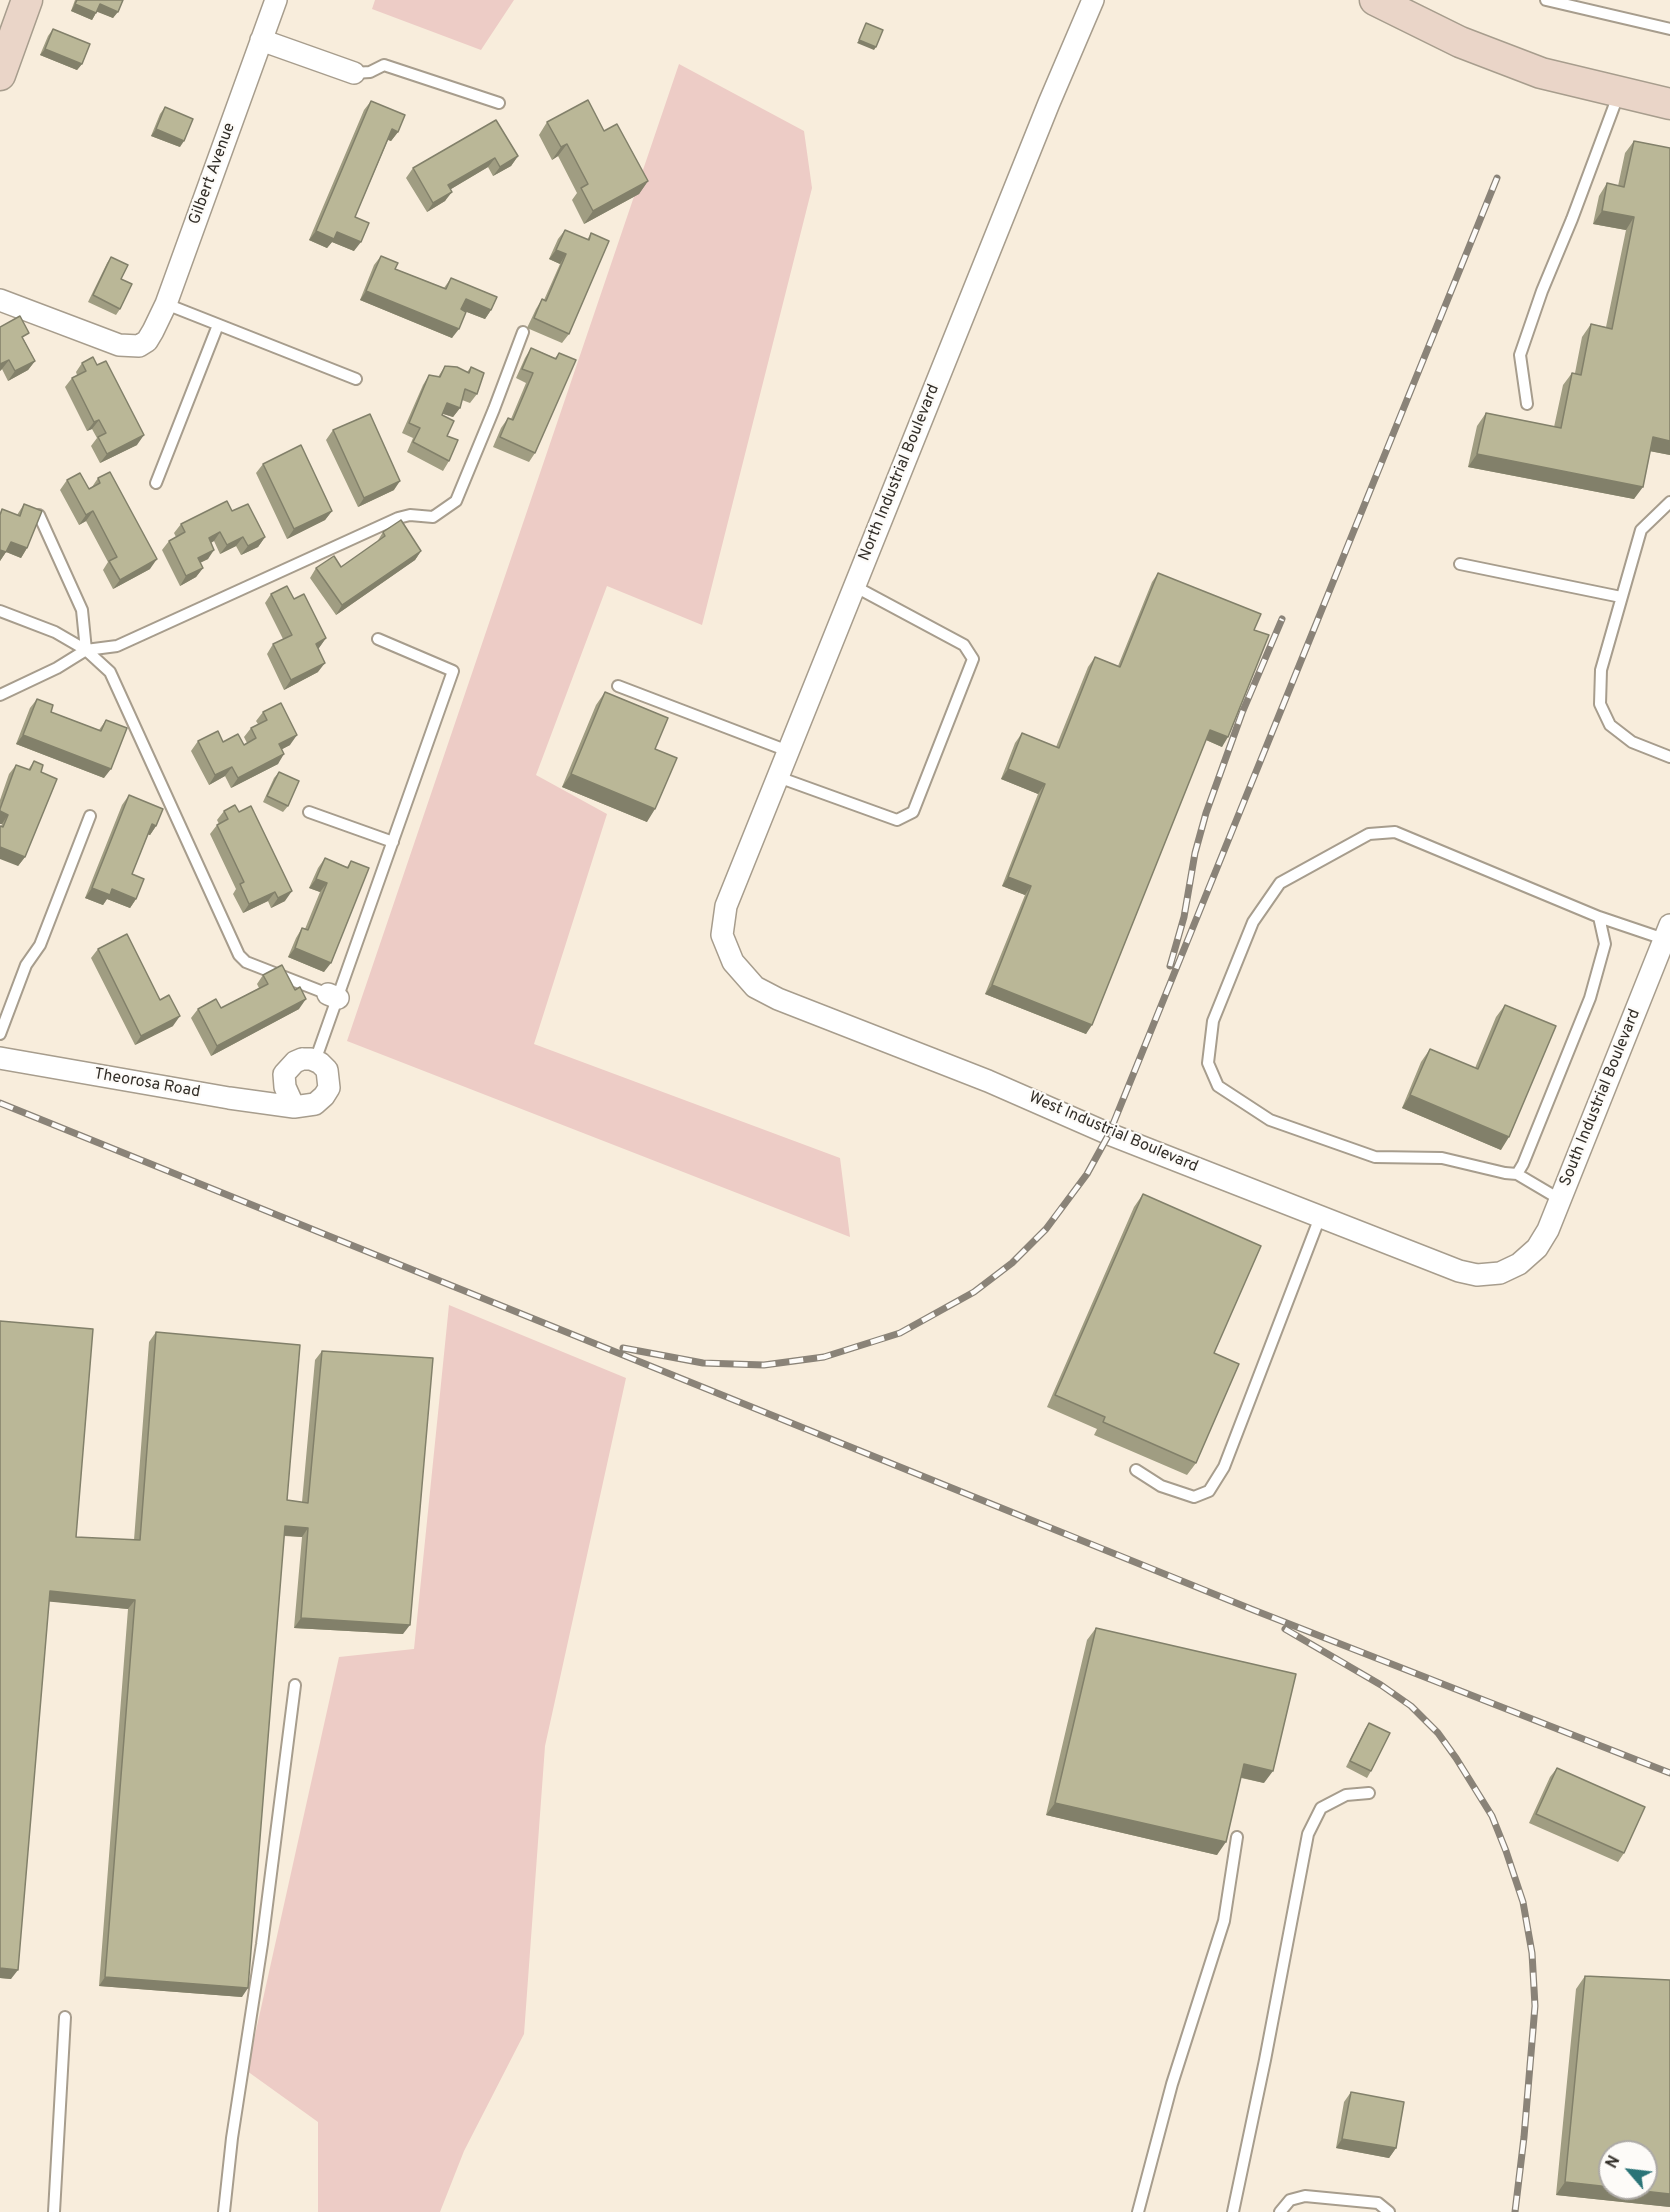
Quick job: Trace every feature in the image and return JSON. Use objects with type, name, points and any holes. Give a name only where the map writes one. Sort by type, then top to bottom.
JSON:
[{"type":"street","points":[[0,75],[27,0]]},
{"type":"street","name":"Gilbert Avenue","points":[[0,300],[118,345],[142,344],[153,331],[165,304],[276,0]]},
{"type":"street","name":"North Industrial Boulevard","points":[[727,948],[722,935],[726,906],[1049,103],[1094,0]]},
{"type":"street","points":[[1375,0],[1460,42],[1541,73],[1670,104]]},
{"type":"street","points":[[261,40],[354,73]]},
{"type":"street","name":"South Industrial Boulevard","points":[[1520,1264],[1538,1248],[1548,1230],[1668,935]]},
{"type":"street","name":"West Industrial Boulevard","points":[[727,948],[733,962],[755,987],[778,999],[988,1081],[1109,1134],[1459,1271],[1477,1275],[1500,1272],[1520,1264]]},
{"type":"street","name":"Theorosa Road","points":[[0,1058],[229,1098],[294,1107]]},
{"type":"street","points":[[302,1059],[315,1060],[327,1070],[328,1088],[324,1096],[315,1104],[294,1107],[285,1087],[284,1074],[295,1062],[302,1059]]},
{"type":"lane","points":[[1546,0],[1670,29]]},
{"type":"lane","points":[[354,73],[370,72],[384,64],[499,103]]},
{"type":"lane","points":[[1527,404],[1520,355],[1542,291],[1572,219],[1619,93]]},
{"type":"lane","points":[[165,304],[356,379]]},
{"type":"lane","points":[[156,483],[218,325]]},
{"type":"lane","points":[[0,695],[57,668],[86,650],[117,646],[398,518],[410,515],[432,517],[456,501],[523,332]]},
{"type":"lane","points":[[1670,502],[1641,530],[1601,670],[1600,704],[1610,725],[1632,742],[1670,757]]},
{"type":"lane","points":[[39,515],[81,610],[86,650]]},
{"type":"lane","points":[[1460,564],[1621,597]]},
{"type":"lane","points":[[778,777],[897,820],[913,812],[974,659],[964,645],[854,586]]},
{"type":"lane","points":[[0,611],[55,632],[86,650],[110,672],[239,955],[246,962],[333,996]]},
{"type":"lane","points":[[315,1060],[333,996],[393,842],[453,671],[378,639]]},
{"type":"lane","points":[[618,686],[788,750]]},
{"type":"lane","points":[[309,812],[393,842]]},
{"type":"lane","points":[[0,1034],[26,965],[40,945],[90,816]]},
{"type":"lane","points":[[1561,1200],[1517,1174],[1442,1158],[1375,1157],[1270,1120],[1218,1086],[1208,1063],[1213,1021],[1253,922],[1280,883],[1369,834],[1395,832],[1599,917],[1668,935]]},
{"type":"lane","points":[[1517,1174],[1590,998],[1605,944],[1599,917]]},
{"type":"lane","points":[[1136,1470],[1161,1486],[1194,1497],[1209,1491],[1224,1467],[1320,1217]]},
{"type":"lane","points":[[224,2212],[232,2138],[262,1944],[295,1685]]},
{"type":"lane","points":[[1233,2212],[1265,2060],[1308,1834],[1321,1808],[1346,1795],[1369,1793]]},
{"type":"lane","points":[[1138,2212],[1178,2062],[1224,1921],[1237,1837]]},
{"type":"lane","points":[[54,2212],[65,2018]]},
{"type":"lane","points":[[1280,2212],[1290,2200],[1305,2196],[1378,2204],[1389,2212]]},
{"type":"lane","points":[[1334,2212],[1335,2199]]},
{"type":"shaded area","points":[[375,0],[514,0],[481,50],[372,9]]},
{"type":"shaded area","points":[[679,64],[804,131],[812,188],[702,625],[607,586],[536,775],[607,814],[534,1044],[840,1158],[850,1237],[347,1041]]},
{"type":"shaded area","points":[[449,1305],[626,1378],[545,1746],[524,2034],[464,2151],[440,2212],[318,2212],[318,2122],[247,2071],[339,1657],[414,1649]]},
{"type":"building","points":[[77,0],[123,0],[118,12],[100,4],[96,13],[75,4]]},
{"type":"building","points":[[866,23],[883,30],[876,47],[859,40]]},
{"type":"building","points":[[53,29],[90,44],[82,64],[45,49]]},
{"type":"building","points":[[588,100],[604,131],[617,124],[648,181],[593,211],[581,188],[588,184],[567,144],[561,147],[547,122]]},
{"type":"building","points":[[371,101],[405,115],[398,132],[392,129],[355,217],[369,223],[361,242],[337,232],[334,239],[316,231]]},
{"type":"building","points":[[165,107],[193,119],[184,141],[156,129]]},
{"type":"building","points":[[496,120],[518,156],[500,167],[495,158],[448,185],[452,192],[433,203],[413,168]]},
{"type":"building","points":[[1634,141],[1670,148],[1670,441],[1653,437],[1643,487],[1477,454],[1486,413],[1561,428],[1572,373],[1581,375],[1591,324],[1612,329],[1634,217],[1602,211],[1607,183],[1624,187]]},
{"type":"building","points":[[565,230],[589,240],[591,233],[609,241],[569,334],[534,318],[542,299],[546,301],[566,254],[556,250]]},
{"type":"building","points":[[381,256],[398,263],[395,269],[446,289],[451,278],[497,297],[491,310],[466,299],[461,309],[466,312],[459,329],[366,291]]},
{"type":"building","points":[[111,257],[128,265],[121,279],[132,284],[120,309],[93,295]]},
{"type":"building","points":[[20,316],[29,333],[22,337],[35,361],[15,371],[9,360],[0,364],[0,327]]},
{"type":"building","points":[[531,348],[556,359],[559,353],[576,360],[535,453],[500,437],[508,418],[513,420],[533,373],[522,369]]},
{"type":"building","points":[[93,357],[97,365],[106,361],[144,435],[107,454],[98,437],[106,433],[99,420],[94,422],[72,378],[86,371],[82,363]]},
{"type":"building","points":[[445,366],[457,367],[469,373],[471,367],[484,373],[477,394],[465,389],[460,408],[447,403],[442,415],[454,421],[447,436],[458,440],[449,461],[413,442],[420,428],[409,423],[429,375],[440,377]]},
{"type":"building","points":[[370,414],[400,481],[364,498],[333,430]]},
{"type":"building","points":[[301,445],[332,511],[294,529],[263,464]]},
{"type":"building","points":[[110,472],[157,559],[120,580],[109,561],[117,557],[93,511],[86,515],[67,480],[80,473],[89,489],[100,483],[98,478]]},
{"type":"building","points":[[227,501],[232,511],[248,504],[265,537],[248,546],[243,537],[227,545],[220,532],[209,538],[214,550],[198,558],[203,568],[186,576],[169,541],[185,532],[181,524]]},
{"type":"building","points":[[24,504],[42,511],[27,548],[11,542],[6,552],[0,550],[2,509],[20,516]]},
{"type":"building","points":[[401,520],[421,551],[342,605],[316,568],[334,556],[341,567],[385,536],[383,532]]},
{"type":"building","points":[[1158,573],[1261,614],[1254,630],[1269,635],[1228,737],[1210,730],[1092,1025],[992,985],[1031,886],[1008,877],[1045,784],[1008,769],[1022,733],[1059,748],[1095,657],[1120,667]]},
{"type":"building","points":[[287,586],[294,599],[304,594],[326,638],[316,644],[325,663],[291,680],[273,644],[292,635],[271,594]]},
{"type":"building","points":[[605,692],[668,718],[655,749],[677,758],[655,809],[571,774]]},
{"type":"building","points":[[37,699],[53,705],[51,712],[101,731],[106,720],[127,728],[111,769],[23,735]]},
{"type":"building","points":[[281,703],[297,735],[279,744],[284,754],[238,778],[232,767],[215,775],[198,741],[218,731],[223,742],[238,734],[244,745],[256,738],[251,728],[267,720],[263,712]]},
{"type":"building","points":[[34,761],[43,765],[41,772],[57,779],[25,857],[0,847],[0,826],[3,827],[8,815],[0,809],[16,765],[30,770]]},
{"type":"building","points":[[279,772],[299,781],[288,806],[267,796]]},
{"type":"building","points":[[129,795],[163,809],[156,826],[152,824],[132,874],[144,879],[136,899],[112,889],[110,895],[92,888]]},
{"type":"building","points":[[235,805],[239,812],[251,806],[292,891],[278,898],[275,892],[249,904],[240,884],[244,882],[217,825],[228,819],[224,811]]},
{"type":"building","points":[[325,858],[348,868],[351,861],[369,868],[331,963],[295,948],[302,928],[308,930],[327,883],[316,879]]},
{"type":"building","points":[[127,934],[160,1000],[169,995],[180,1016],[141,1036],[98,949]]},
{"type":"building","points":[[282,965],[295,990],[300,987],[306,999],[217,1046],[198,1009],[216,999],[221,1008],[268,984],[263,975]]},
{"type":"building","points":[[1505,1005],[1556,1026],[1509,1137],[1410,1095],[1430,1049],[1478,1069]]},
{"type":"building","points":[[1143,1194],[1261,1246],[1214,1353],[1239,1364],[1196,1463],[1103,1422],[1105,1417],[1055,1395]]},
{"type":"building","points":[[0,1321],[93,1329],[76,1537],[140,1540],[156,1332],[300,1345],[287,1500],[308,1503],[322,1351],[433,1358],[410,1625],[301,1618],[308,1528],[285,1526],[248,1988],[105,1977],[135,1600],[50,1591],[18,1970],[0,1968]]},
{"type":"building","points":[[1096,1628],[1296,1674],[1273,1771],[1244,1764],[1226,1842],[1055,1803]]},
{"type":"building","points":[[1369,1723],[1390,1733],[1371,1771],[1350,1761]]},
{"type":"building","points":[[1557,1768],[1645,1807],[1624,1853],[1536,1814]]},
{"type":"building","points":[[1585,1976],[1670,1980],[1670,2194],[1658,2193],[1658,2140],[1598,2140],[1598,2186],[1565,2182]]},
{"type":"building","points":[[1351,2092],[1404,2102],[1396,2148],[1342,2139]]},
{"type":"railway","points":[[623,1348],[703,1363],[764,1365],[824,1357],[900,1333],[974,1292],[1012,1263],[1046,1229],[1087,1174],[1109,1134],[1497,178]]},
{"type":"railway","points":[[1170,966],[1184,917],[1195,853],[1206,813],[1242,713],[1282,619]]},
{"type":"railway","points":[[0,1103],[1251,1609],[1670,1773]]},
{"type":"railway","points":[[1285,1629],[1381,1685],[1411,1706],[1438,1733],[1492,1816],[1506,1851],[1523,1902],[1532,1953],[1535,2006],[1515,2212]]}]
